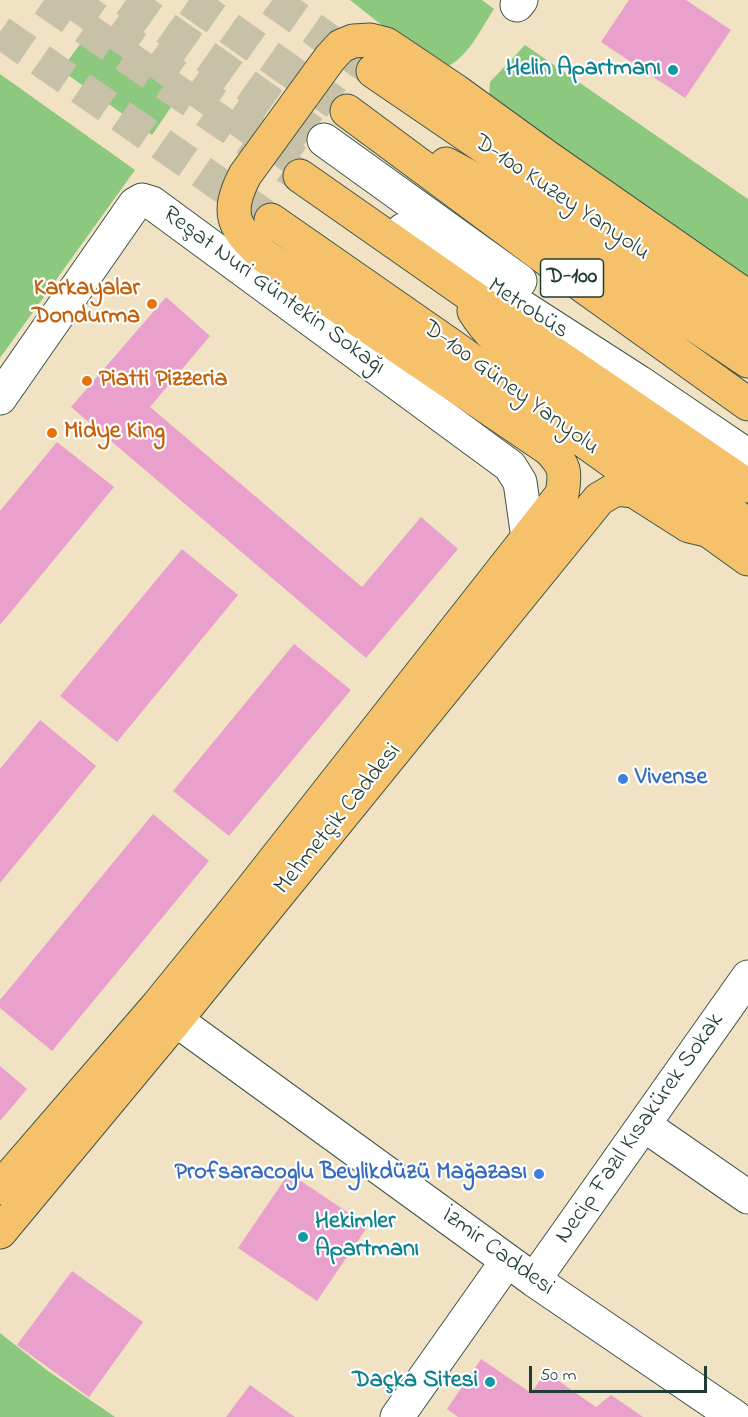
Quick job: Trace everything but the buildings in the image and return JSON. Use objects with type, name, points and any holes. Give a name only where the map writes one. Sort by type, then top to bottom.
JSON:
[{"type":"main road","name":"Mehmetçik Caddesi","points":[[0,1188],[167,1012],[240,903],[562,494],[566,477],[561,462],[549,449],[263,255],[243,237],[236,226],[234,209],[237,191],[245,175],[330,58],[341,46],[353,41],[370,40],[386,44],[748,297]]},
{"type":"main road","name":"D-100 Kuzey Yanyolu","points":[[373,71],[748,329]]},
{"type":"main road","name":"D-100","points":[[347,111],[592,293],[748,404]]},
{"type":"main road","points":[[399,148],[456,168],[491,188],[748,361]]},
{"type":"main road","points":[[303,172],[459,287],[748,486]]},
{"type":"main road","name":"D-100 Güney Yanyolu","points":[[271,220],[452,346],[748,559]]},
{"type":"main road","points":[[459,287],[478,319],[502,345],[748,525]]},
{"type":"main road","name":"Mehmetçik Caddesi","points":[[0,1232],[167,1012],[599,499],[616,489],[634,491],[689,526],[706,530]]},
{"type":"street","name":"Metrobüs","points":[[324,140],[535,292],[748,438]]},
{"type":"street","name":"Metrobüs","points":[[303,172],[639,382],[748,456]]},
{"type":"street","name":"Reşat Nuri Güntekin Sokağı","points":[[0,398],[135,204],[142,200],[152,203],[510,466],[520,482],[536,528]]},
{"type":"street","name":"Necip Fazıl Kısakürek Sokak","points":[[534,1280],[748,977]]},
{"type":"street","name":"İzmir Caddesi","points":[[167,1012],[507,1261],[735,1417]]},
{"type":"street","points":[[644,1125],[748,1197]]},
{"type":"street","points":[[397,1417],[507,1261]]},
{"type":"green space","points":[[350,0],[482,0],[494,9],[466,52],[441,69]]},
{"type":"green space","points":[[92,28],[182,91],[152,135],[61,70]]},
{"type":"green space","points":[[525,45],[748,199],[748,285],[489,99],[490,82]]},
{"type":"green space","points":[[0,74],[135,170],[0,358]]},
{"type":"green space","points":[[0,1333],[48,1371],[115,1417],[0,1417]]},
{"type":"tunnel","points":[[44,0],[300,176]]},
{"type":"tunnel","points":[[70,0],[305,167]]},
{"type":"tunnel","points":[[126,0],[324,140]]},
{"type":"tunnel","points":[[189,0],[347,111]]},
{"type":"tunnel","points":[[272,0],[373,71]]},
{"type":"tunnel","points":[[0,32],[271,220]]},
{"type":"place","name":"Helin Apartmanı","points":[[673,70]]},
{"type":"place","name":"Karkayalar Dondurma","points":[[152,304]]},
{"type":"place","name":"Piatti Pizzeria","points":[[87,381]]},
{"type":"place","name":"Midye King","points":[[52,433]]},
{"type":"place","name":"Vivense","points":[[623,779]]},
{"type":"place","name":"Profsaracoglu Beylikdüzü Mağazası","points":[[539,1174]]},
{"type":"place","name":"Hekimler Apartmanı","points":[[303,1237]]},
{"type":"place","name":"Daçka Sitesi","points":[[490,1382]]}]
